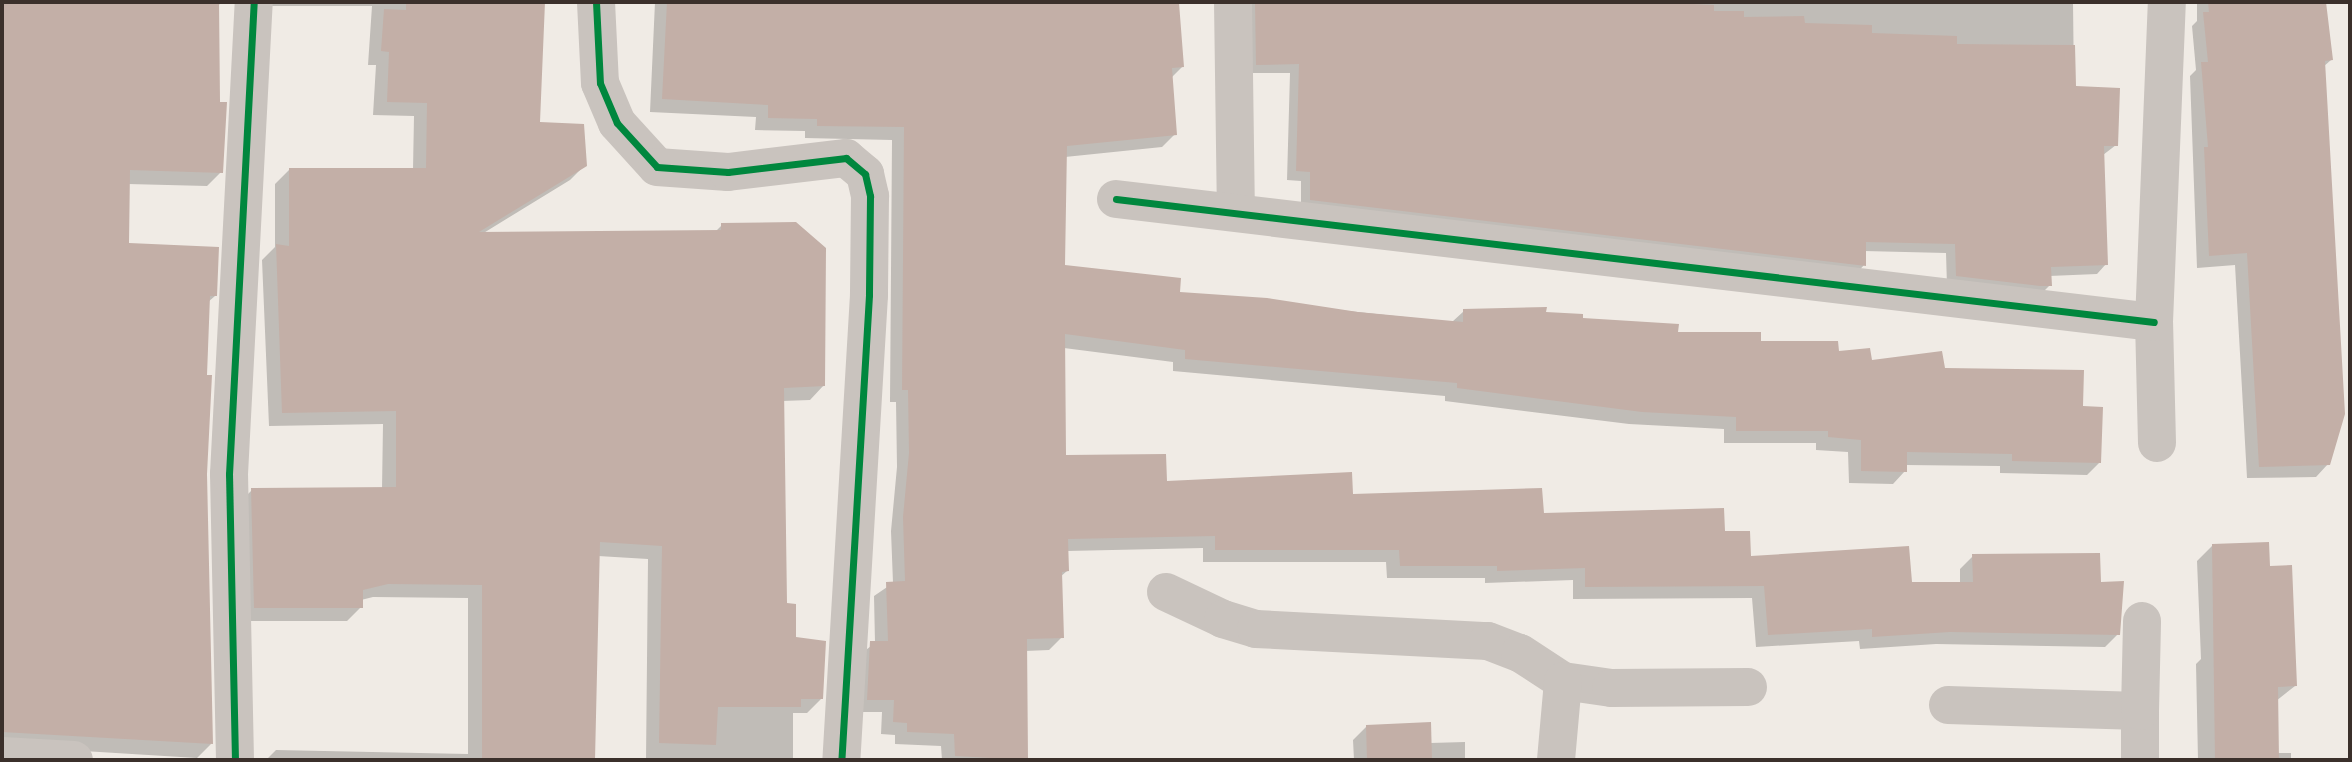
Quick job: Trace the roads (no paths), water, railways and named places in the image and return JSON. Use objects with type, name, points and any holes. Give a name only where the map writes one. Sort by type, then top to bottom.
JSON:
[{"type":"street","points":[[235,760],[229,474],[254,2]]},
{"type":"street","points":[[596,2],[600,83],[617,122],[657,167],[728,172],[846,158],[865,174],[870,196],[869,295],[841,760]]},
{"type":"street","points":[[1233,2],[1236,212]]},
{"type":"street","points":[[2157,443],[2154,321],[2160,2]]},
{"type":"street","points":[[1116,199],[2154,321]]},
{"type":"street","points":[[1166,592],[1223,619],[1256,629],[1488,641],[1520,653],[1563,681],[1611,688],[1748,687]]},
{"type":"street","points":[[2140,760],[2142,621]]},
{"type":"street","points":[[1556,760],[1563,681]]},
{"type":"street","points":[[1948,705],[2140,711]]},
{"type":"street","points":[[2,756],[74,760]]}]
